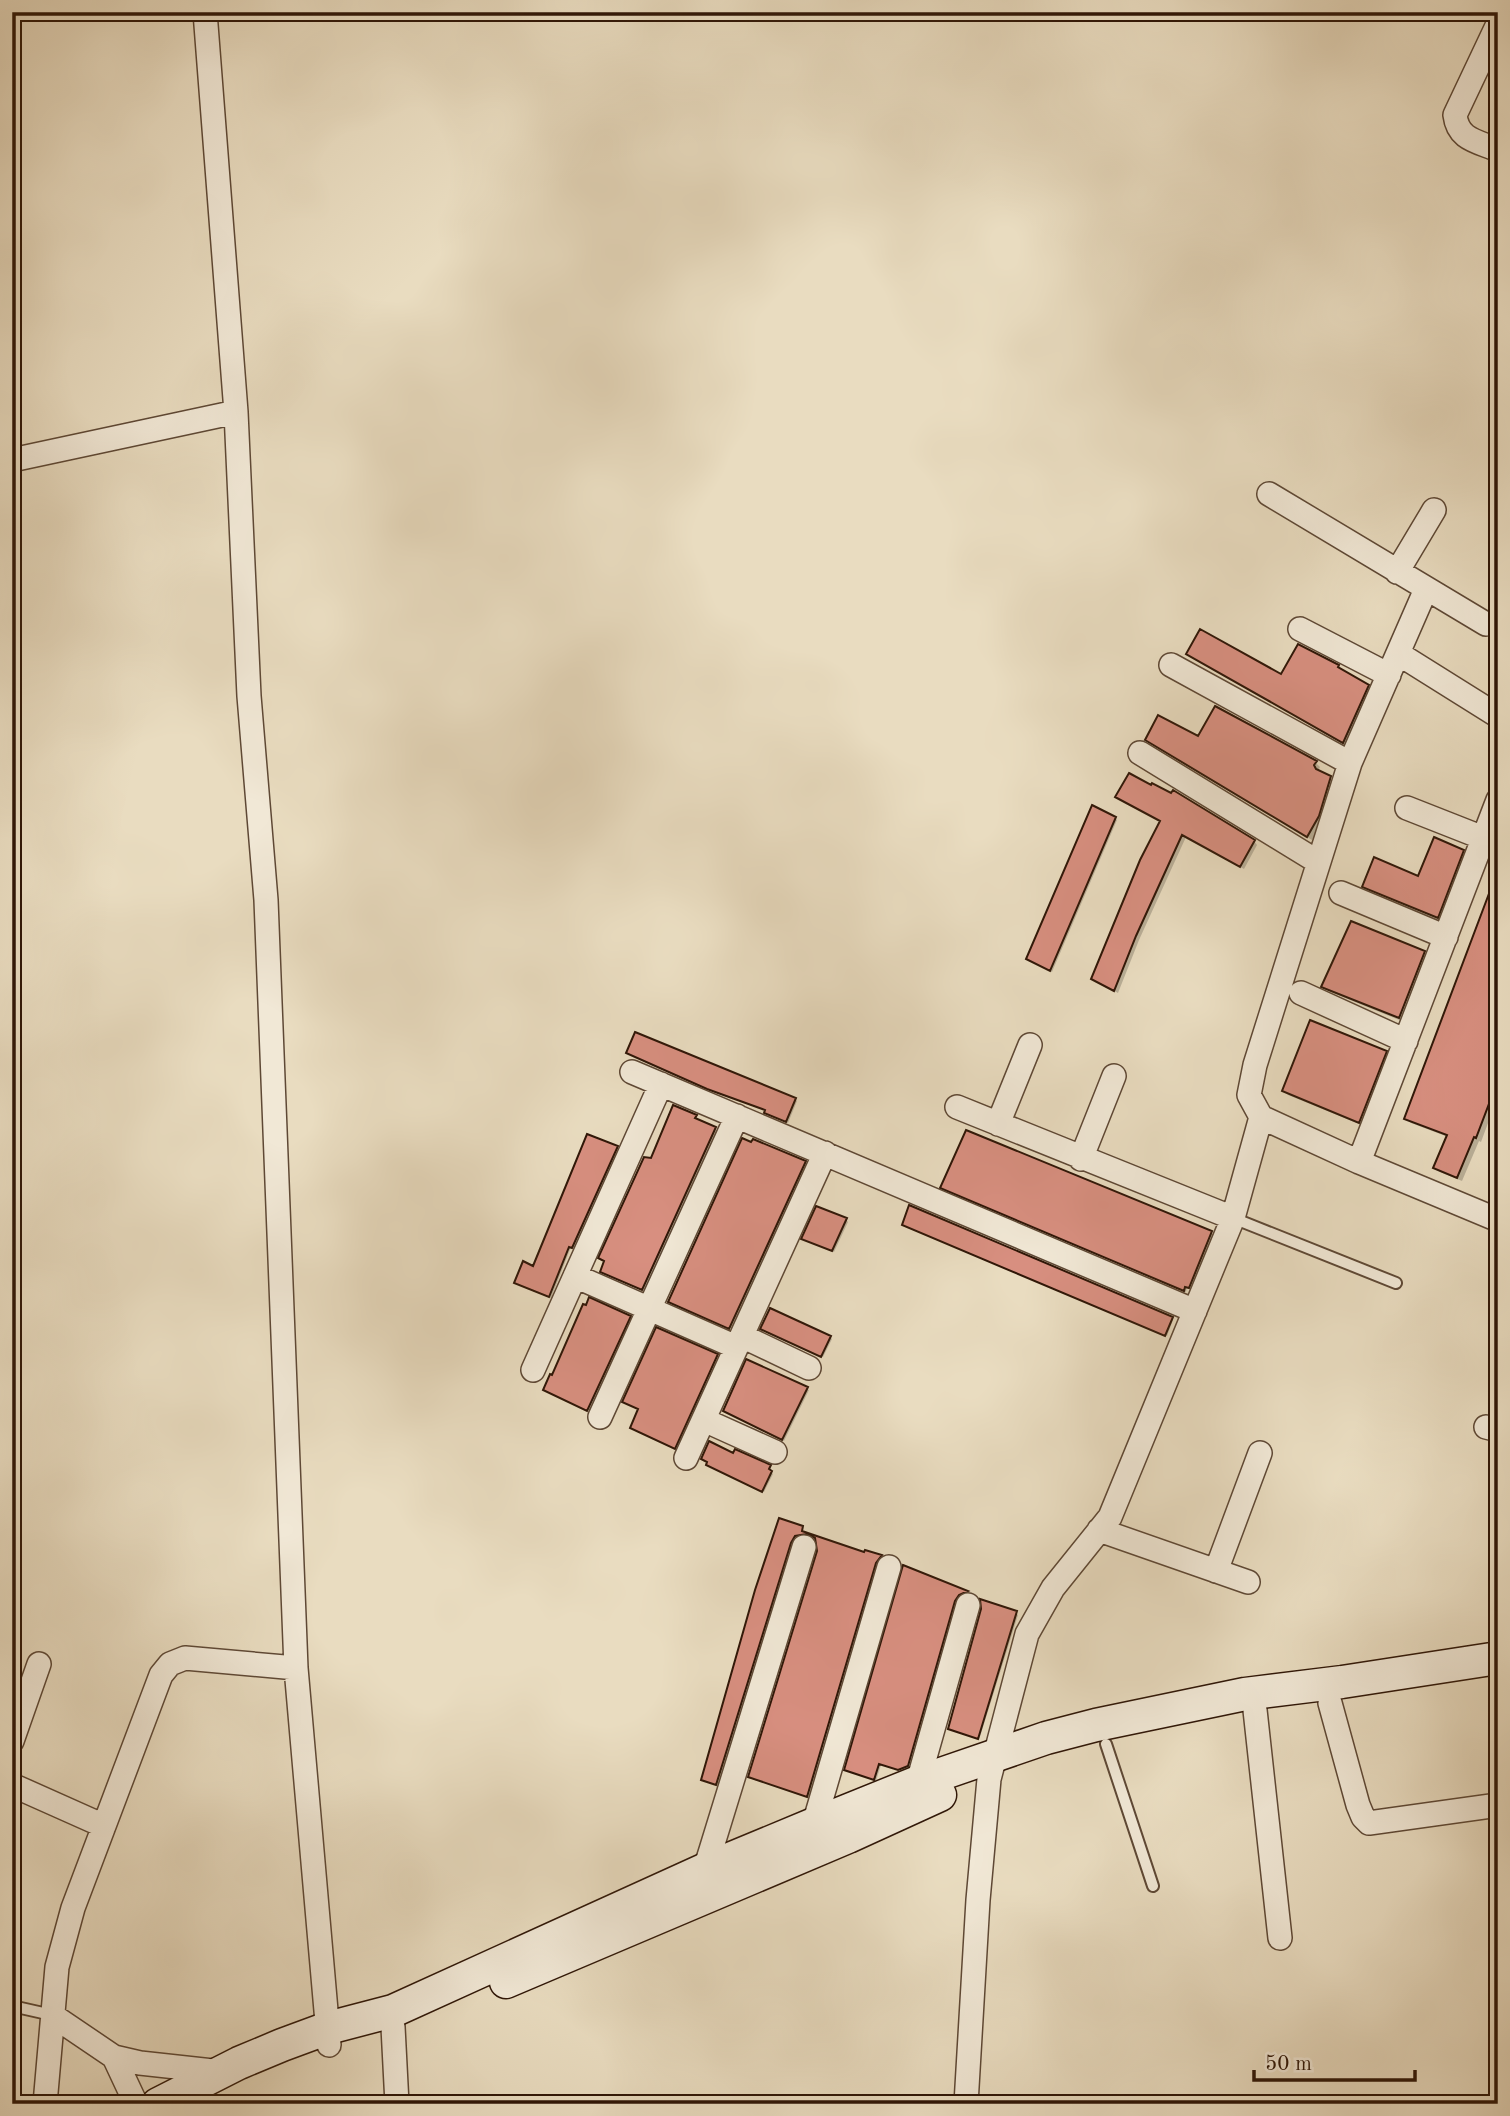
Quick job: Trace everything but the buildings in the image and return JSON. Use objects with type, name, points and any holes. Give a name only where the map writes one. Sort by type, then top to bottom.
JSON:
[{"type":"street","points":[[205,12],[236,412],[249,696],[266,900],[296,1668],[328,2037]]},
{"type":"street","points":[[1498,24],[1455,115],[1457,127],[1463,135],[1498,150]]},
{"type":"street","points":[[12,460],[236,412]]},
{"type":"street","points":[[1269,494],[1486,624]]},
{"type":"street","points":[[1397,572],[1434,510]]},
{"type":"street","points":[[1426,589],[1350,763],[1255,1065],[1249,1095],[1261,1117],[1359,1162],[1498,1220]]},
{"type":"street","points":[[1300,629],[1389,675]]},
{"type":"street","points":[[1400,650],[1498,716]]},
{"type":"street","points":[[1171,665],[1350,763]]},
{"type":"street","points":[[1140,753],[1318,862]]},
{"type":"street","points":[[1359,1162],[1446,937],[1491,841],[1498,800]]},
{"type":"street","points":[[1408,808],[1491,841]]},
{"type":"street","points":[[1341,893],[1446,937]]},
{"type":"street","points":[[1301,993],[1406,1041]]},
{"type":"street","points":[[998,1124],[1030,1045]]},
{"type":"street","points":[[632,1072],[1195,1311]]},
{"type":"street","points":[[1082,1159],[1114,1076]]},
{"type":"street","points":[[533,1370],[661,1084]]},
{"type":"street","points":[[957,1107],[1233,1218]]},
{"type":"street","points":[[600,1417],[737,1116]]},
{"type":"street","points":[[966,2104],[978,1900],[991,1768],[1027,1634],[1052,1588],[1110,1517],[1233,1218],[1261,1117]]},
{"type":"street","points":[[686,1458],[825,1153]]},
{"type":"street","points":[[575,1276],[649,1309],[809,1368]]},
{"type":"street","points":[[704,1420],[775,1452]]},
{"type":"street","points":[[1216,1571],[1260,1453]]},
{"type":"street","points":[[1100,1530],[1248,1582]]},
{"type":"street","points":[[713,1881],[711,1850],[804,1547]]},
{"type":"street","points":[[814,1824],[889,1567]]},
{"type":"street","points":[[918,1782],[968,1605]]},
{"type":"street","points":[[44,2104],[57,1967],[64,1938],[161,1675],[170,1664],[185,1658],[296,1668]]},
{"type":"street","points":[[189,2104],[328,2037],[713,1881],[848,1837],[961,1786],[1046,1738],[1245,1694],[1498,1658]]},
{"type":"street","points":[[12,1741],[39,1664]]},
{"type":"street","points":[[158,2104],[271,2049],[393,2027],[600,1944],[814,1824],[918,1782],[1106,1744],[1255,1710],[1331,1703],[1498,1679]]},
{"type":"street","points":[[1331,1703],[1358,1805],[1369,1823],[1498,1805]]},
{"type":"street","points":[[1255,1710],[1280,1938]]},
{"type":"street","points":[[12,1785],[104,1826]]},
{"type":"street","points":[[52,2015],[114,2057],[140,2063],[222,2072]]},
{"type":"street","points":[[393,2027],[397,2104]]},
{"type":"street","points":[[114,2057],[136,2104]]},
{"type":"lane","points":[[1233,1218],[1396,1283]]},
{"type":"lane","points":[[1106,1744],[1153,1886]]},
{"type":"lane","points":[[12,2006],[52,2015]]}]
